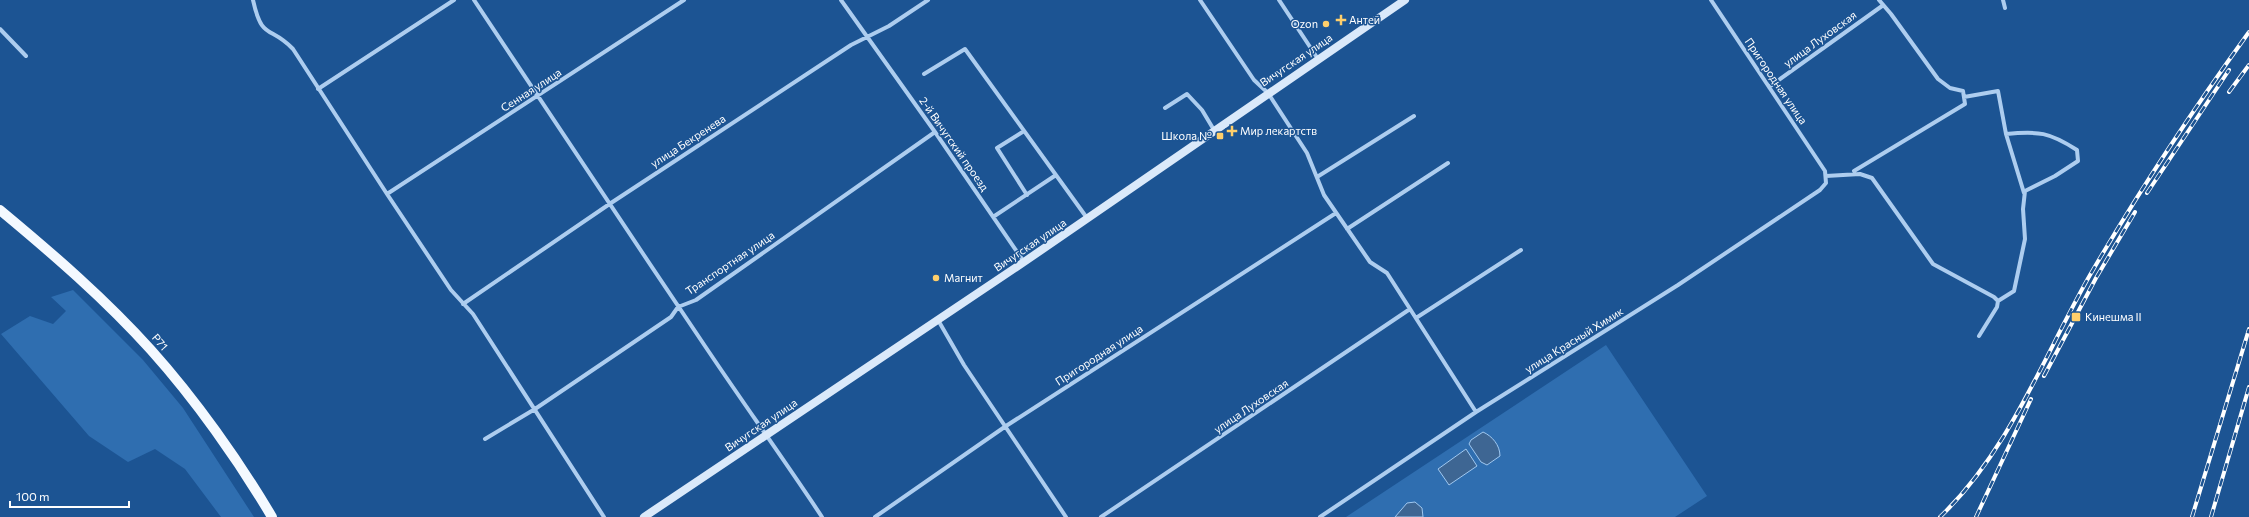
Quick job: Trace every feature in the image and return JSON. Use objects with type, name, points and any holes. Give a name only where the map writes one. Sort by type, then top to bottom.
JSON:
[{"type":"main road","name":"Вичугская улица","points":[[644,517],[1024,262],[1405,0]]},
{"type":"main road","name":"Р71","points":[[0,210],[47,249],[120,317],[152,351],[194,404],[258,494],[272,517]]},
{"type":"street","points":[[253,0],[257,19],[262,28],[286,42],[293,49],[387,194],[463,304],[473,314],[604,517]]},
{"type":"street","points":[[318,89],[454,0]]},
{"type":"street","points":[[474,0],[611,203],[678,307],[767,434],[822,517]]},
{"type":"street","name":"Сенная улица","points":[[387,194],[684,0]]},
{"type":"street","name":"2-й Вичугский проезд","points":[[841,0],[935,132],[1024,262]]},
{"type":"street","name":"улица Бекренева","points":[[463,304],[611,203],[851,45],[889,26],[928,0]]},
{"type":"street","points":[[1200,0],[1254,80],[1268,93],[1307,153],[1324,195],[1370,262],[1388,273],[1476,412]]},
{"type":"street","points":[[1279,0],[1318,59]]},
{"type":"street","name":"Пригородная улица","points":[[1711,0],[1826,173]]},
{"type":"street","points":[[1854,171],[1965,104],[1963,91],[1950,88],[1938,79],[1891,14],[1882,6],[1879,0]]},
{"type":"street","points":[[2003,0],[2005,8]]},
{"type":"street","name":"улица Луховская","points":[[1769,87],[1882,6]]},
{"type":"street","points":[[0,29],[26,56]]},
{"type":"street","points":[[924,74],[965,49],[1087,218]]},
{"type":"street","points":[[1964,97],[1998,91],[2006,134],[2024,194],[2025,238],[2014,291],[1998,301],[1997,307],[1979,336]]},
{"type":"street","points":[[1165,108],[1187,94],[1202,110],[1214,130]]},
{"type":"street","points":[[1317,177],[1414,116]]},
{"type":"street","points":[[1024,131],[997,148],[1027,195]]},
{"type":"street","name":"Транспортная улица","points":[[485,439],[535,409],[671,317],[678,307],[696,300],[935,132]]},
{"type":"street","points":[[2006,134],[2030,132],[2056,136],[2076,150],[2078,161],[2055,176],[2025,191],[2024,194]]},
{"type":"street","points":[[1347,229],[1448,163]]},
{"type":"street","points":[[1826,173],[1860,174],[1872,178],[1933,264],[1994,297],[1998,301]]},
{"type":"street","name":"улица Красный Химик","points":[[1320,517],[1476,412],[1678,285],[1814,194],[1826,183],[1826,173]]},
{"type":"street","points":[[993,217],[1056,175]]},
{"type":"street","name":"Пригородная улица","points":[[875,517],[1006,426],[1336,212]]},
{"type":"street","points":[[1416,318],[1521,250]]},
{"type":"street","name":"улица Луховская","points":[[1101,517],[1410,309]]},
{"type":"street","points":[[938,320],[964,365],[1066,517]]},
{"type":"shaded area","points":[[73,290],[143,360],[183,408],[254,517],[221,517],[185,469],[155,449],[128,462],[89,436],[1,334],[30,316],[53,324],[66,311],[51,297]]},
{"type":"shaded area","points":[[1606,345],[1707,496],[1675,517],[1346,517]]},
{"type":"shaded area","points":[[1483,432],[1495,441],[1500,452],[1500,456],[1487,465],[1481,462],[1469,444],[1471,440]]},
{"type":"shaded area","points":[[1466,449],[1477,466],[1449,485],[1438,469]]},
{"type":"shaded area","points":[[1415,502],[1422,508],[1423,517],[1395,517],[1407,503]]},
{"type":"railway","points":[[1940,517],[1965,491],[2006,433],[2024,402],[2090,275],[2166,152],[2249,32]]},
{"type":"railway","points":[[2229,92],[2249,65]]},
{"type":"railway","points":[[2147,193],[2229,70]]},
{"type":"railway","points":[[2044,376],[2096,278],[2135,212]]},
{"type":"railway","points":[[2192,517],[2249,329]]},
{"type":"railway","points":[[2211,517],[2249,387]]},
{"type":"railway","points":[[1976,517],[2031,399]]},
{"type":"place","name":"Антей","points":[[1341,20]]},
{"type":"place","name":"Ozon","points":[[1326,24]]},
{"type":"place","name":"Мир лекартств","points":[[1232,131]]},
{"type":"place","name":"Школа №","points":[[1220,136]]},
{"type":"place","name":"Магнит","points":[[936,278]]},
{"type":"place","name":"Кинешма II","points":[[2076,317]]}]
